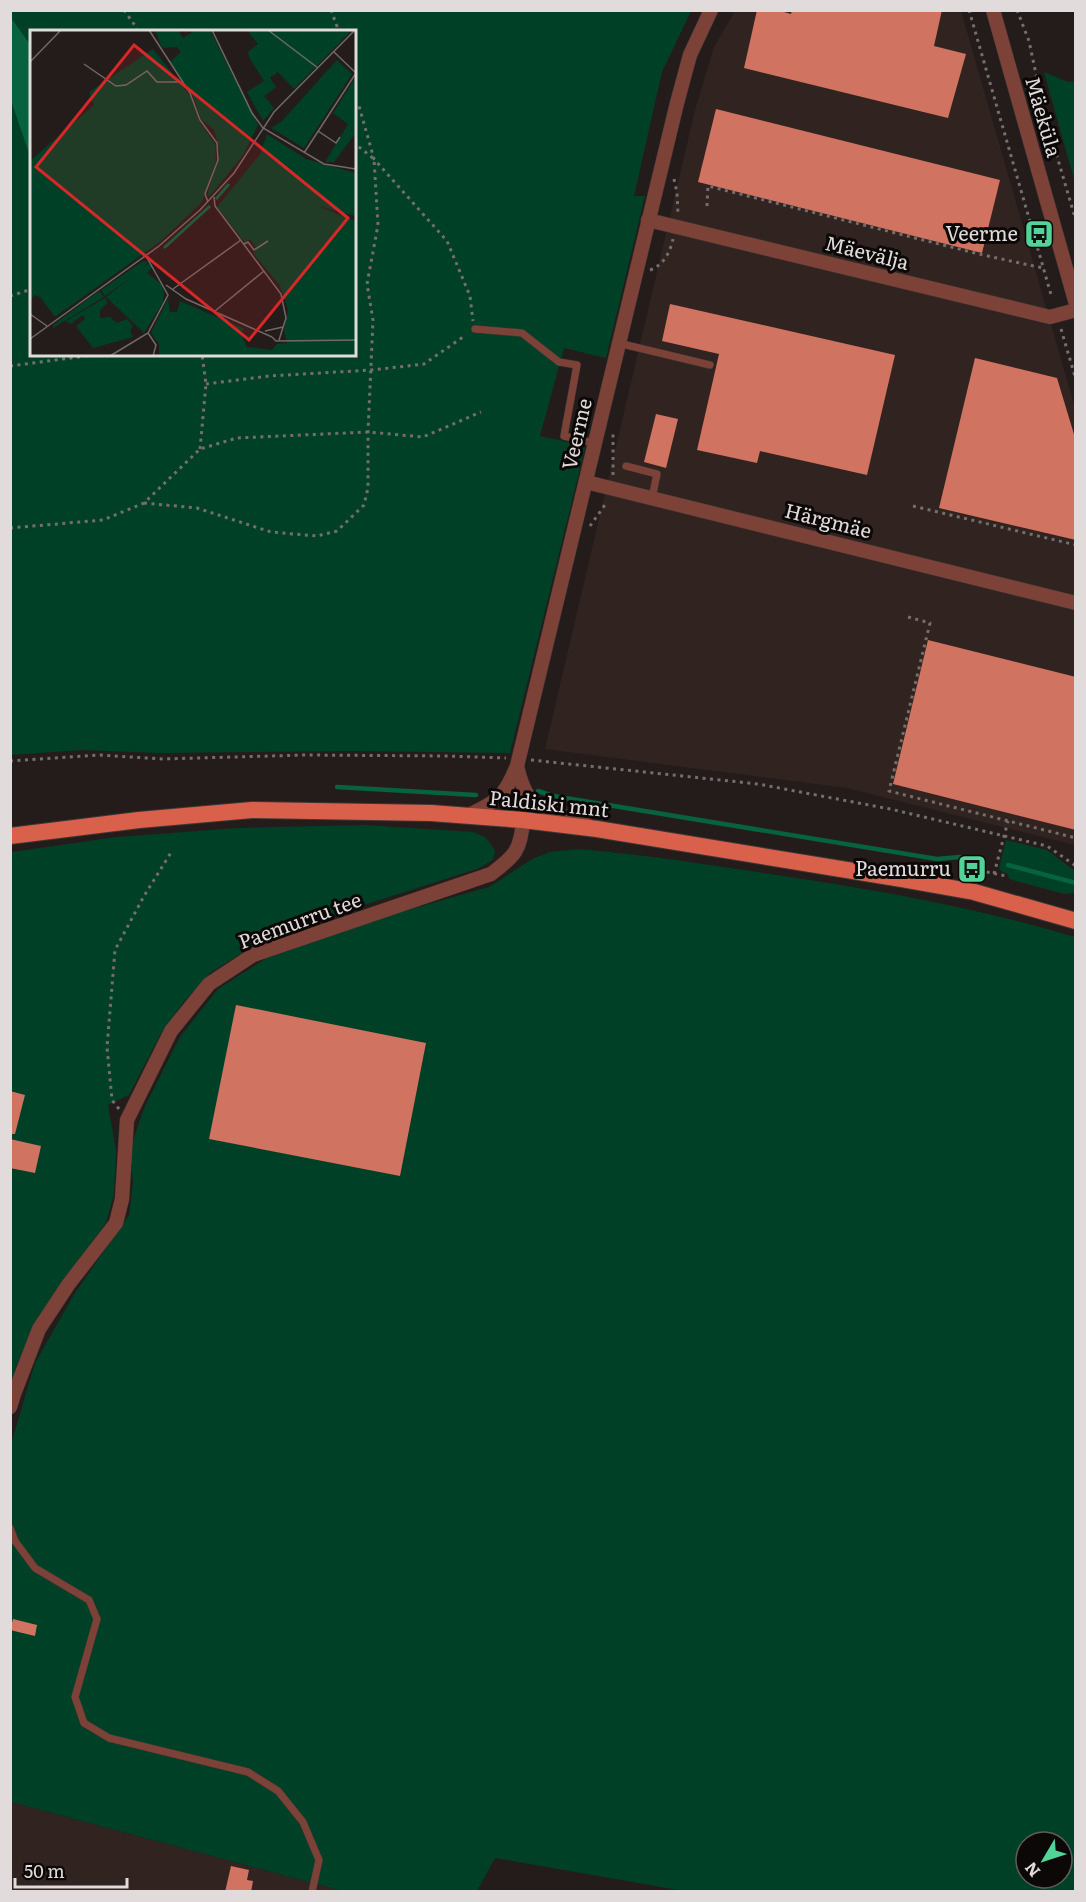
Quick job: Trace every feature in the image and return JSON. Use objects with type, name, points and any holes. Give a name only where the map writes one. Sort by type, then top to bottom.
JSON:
[{"type":"main road","name":"Paldiski mnt","points":[[10,836],[139,820],[252,810],[431,813],[523,820],[597,829],[953,888],[1076,921]]},
{"type":"street","name":"Veerme","points":[[467,816],[498,800],[507,788],[518,762],[685,71],[711,10]]},
{"type":"street","name":"Mäeküla","points":[[993,10],[1076,304]]},
{"type":"street","name":"Mäevälja","points":[[648,220],[1050,317],[1076,310]]},
{"type":"street","name":"Härgmäe","points":[[586,482],[1076,601]]},
{"type":"street","points":[[518,762],[521,785],[535,805],[597,829]]},
{"type":"street","name":"Paemurru tee","points":[[10,1407],[39,1329],[68,1285],[116,1223],[122,1199],[127,1120],[171,1031],[208,984],[253,955],[491,874],[511,859],[522,840],[523,820]]},
{"type":"lane","points":[[475,329],[522,333],[559,362],[577,365],[564,436],[594,443]]},
{"type":"lane","points":[[618,343],[710,365]]},
{"type":"lane","points":[[626,466],[657,474],[652,498]]},
{"type":"lane","points":[[10,1528],[15,1541],[35,1568],[89,1600],[97,1619],[75,1697],[84,1723],[109,1738],[248,1772],[278,1791],[303,1822],[319,1860],[312,1892]]},
{"type":"path","points":[[124,10],[137,30]]},
{"type":"path","points":[[331,10],[338,30]]},
{"type":"path","points":[[969,10],[1052,298]]},
{"type":"path","points":[[1017,10],[1029,41],[1044,112],[1076,221]]},
{"type":"path","points":[[144,503],[196,508],[271,532],[316,536],[338,531],[364,505],[368,488],[373,320],[367,284],[378,225],[375,159],[356,104]]},
{"type":"path","points":[[1002,125],[1008,123]]},
{"type":"path","points":[[206,384],[269,376],[372,370],[424,364],[475,329],[470,296],[447,242],[375,159],[356,145]]},
{"type":"path","points":[[707,206],[708,186],[983,255],[1043,267]]},
{"type":"path","points":[[10,296],[30,290]]},
{"type":"path","points":[[1061,329],[1076,380]]},
{"type":"path","points":[[10,366],[86,356]]},
{"type":"path","points":[[200,449],[206,384],[202,356]]},
{"type":"path","points":[[10,528],[103,520],[144,503],[200,449],[237,438],[368,432],[423,437],[481,412]]},
{"type":"path","points":[[914,506],[1076,545]]},
{"type":"path","points":[[908,617],[930,623],[889,791],[1076,838]]},
{"type":"path","points":[[10,761],[100,755],[162,759],[341,755],[448,756],[758,784],[891,808],[1047,846],[1076,866]]},
{"type":"path","points":[[994,874],[1008,821]]},
{"type":"path","points":[[127,1120],[112,1100],[107,1047],[115,950],[144,896],[172,851]]},
{"type":"path","points":[[972,869],[1006,876]]},
{"type":"shaded area","points":[[10,11],[691,11],[662,72],[634,196],[645,196],[606,358],[564,348],[540,436],[582,445],[585,448],[510,753],[352,751],[158,753],[82,750],[11,755],[11,101],[30,156],[30,356],[356,356],[356,30],[30,30],[30,49]]},
{"type":"shaded area","points":[[735,11],[961,11],[1075,408],[1075,845],[847,788],[545,749],[695,110],[714,47]]},
{"type":"shaded area","points":[[11,18],[30,47],[30,156],[11,101]]},
{"type":"shaded area","points":[[1044,72],[1068,82],[1075,81],[1075,183]]},
{"type":"shaded area","points":[[365,825],[473,832],[485,837],[495,850],[493,860],[477,869],[326,917],[245,951],[210,973],[182,1004],[160,1035],[129,1095],[108,1105],[116,1150],[114,1194],[106,1223],[39,1316],[16,1366],[11,1385],[11,852],[117,837],[238,828]]},
{"type":"shaded area","points":[[1006,840],[1047,850],[1075,871],[1075,893],[1064,894],[1009,879],[1008,874],[999,868]]},
{"type":"shaded area","points":[[579,849],[678,860],[890,894],[965,909],[1075,937],[1075,1891],[684,1891],[495,1858],[477,1891],[343,1891],[11,1802],[10,1447],[35,1363],[75,1293],[129,1215],[133,1183],[130,1149],[145,1106],[180,1037],[218,989],[265,959],[390,915],[489,887],[534,858],[550,852]]},
{"type":"shaded area","points":[[11,1802],[343,1891],[11,1891]]},
{"type":"building","points":[[757,10],[777,10],[791,14],[792,10],[942,10],[934,46],[966,54],[948,118],[744,68]]},
{"type":"building","points":[[716,109],[1000,180],[982,253],[698,182]]},
{"type":"building","points":[[670,304],[895,355],[867,475],[760,451],[757,463],[697,450],[719,354],[662,341]]},
{"type":"building","points":[[975,358],[1057,378],[1076,441],[1076,540],[939,508]]},
{"type":"building","points":[[656,414],[678,419],[666,468],[644,462]]},
{"type":"building","points":[[928,640],[1076,677],[1076,830],[893,784]]},
{"type":"building","points":[[236,1005],[426,1043],[400,1176],[209,1139]]},
{"type":"building","points":[[10,1091],[25,1095],[15,1134],[10,1134]]},
{"type":"building","points":[[10,1139],[41,1146],[35,1173],[10,1168]]},
{"type":"building","points":[[13,1619],[37,1625],[35,1636],[10,1630]]},
{"type":"building","points":[[231,1866],[249,1870],[247,1880],[253,1881],[251,1892],[225,1892]]},
{"type":"waterway","points":[[337,787],[476,795]]},
{"type":"waterway","points":[[538,791],[553,796],[937,859],[960,857]]},
{"type":"waterway","points":[[1008,865],[1076,883]]},
{"type":"place","name":"Veerme","points":[[1039,234]]},
{"type":"place","name":"Paemurru","points":[[972,869]]}]
